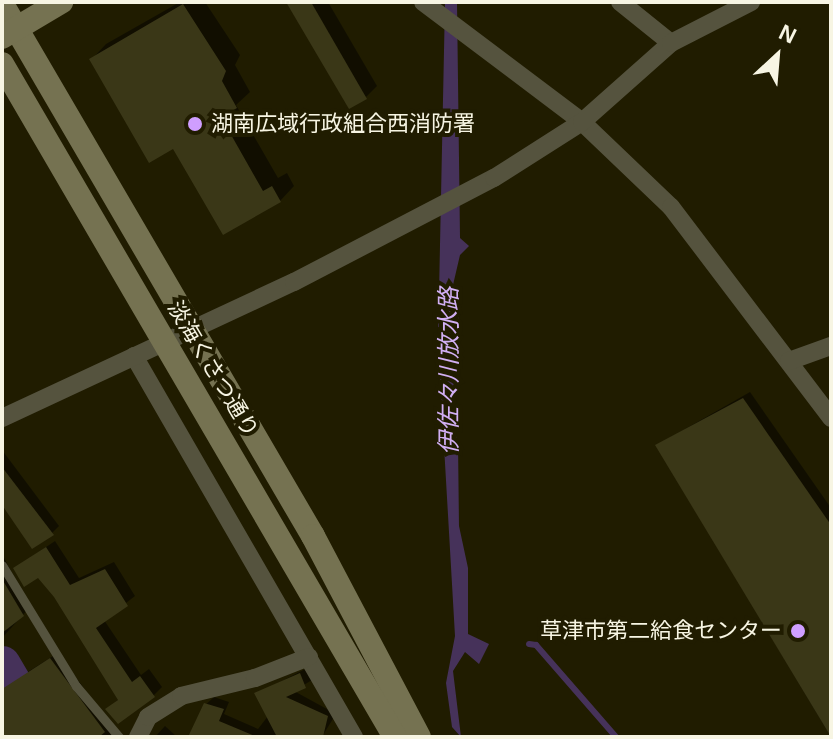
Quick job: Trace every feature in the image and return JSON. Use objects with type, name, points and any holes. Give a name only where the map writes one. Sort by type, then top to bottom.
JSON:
[{"type":"street","points":[[9,32],[61,2]]},
{"type":"street","points":[[423,2],[582,122],[671,207],[831,418]]},
{"type":"street","points":[[620,2],[671,43]]},
{"type":"street","points":[[2,418],[416,222],[494,178],[582,122],[671,43],[751,2]]},
{"type":"street","name":"淡海くさつ通り","points":[[2,4],[9,32],[313,536],[419,737]]},
{"type":"street","name":"淡海くさつ通り","points":[[2,64],[161,342],[395,737]]},
{"type":"street","points":[[789,361],[831,346]]},
{"type":"street","points":[[134,356],[354,737]]},
{"type":"street","points":[[138,737],[148,717],[181,696],[255,678],[309,657]]},
{"type":"lane","points":[[2,565],[76,686],[119,737]]},
{"type":"water","name":"伊佐々川放水路","points":[[445,2],[457,2],[460,238],[469,246],[460,255],[453,285],[459,290],[459,311],[451,420],[458,442],[459,526],[468,568],[468,634],[489,644],[479,664],[465,652],[453,671],[461,737],[452,727],[446,683],[455,636],[438,342]]},
{"type":"building","points":[[286,2],[311,2],[367,99],[349,109]]},
{"type":"building","points":[[183,4],[226,71],[222,81],[237,108],[221,117],[263,191],[272,186],[281,202],[223,235],[173,149],[149,163],[89,59]]},
{"type":"building","name":"草津市第二給食センター","points":[[743,398],[831,525],[831,737],[655,445]]},
{"type":"building","points":[[2,467],[54,535],[32,549],[2,505]]},
{"type":"building","points":[[46,547],[70,585],[105,569],[128,606],[96,628],[132,682],[140,676],[155,697],[118,724],[105,709],[118,700],[54,597],[38,578],[24,587],[13,568]]},
{"type":"building","points":[[2,579],[24,616],[2,633]]},
{"type":"building","points":[[50,658],[105,732],[99,737],[2,737],[2,689]]},
{"type":"building","points":[[300,673],[306,688],[286,697],[328,716],[323,737],[277,737],[254,693]]},
{"type":"building","points":[[204,703],[224,709],[219,721],[257,737],[188,737]]},
{"type":"waterway","points":[[529,644],[536,645],[616,737]]},
{"type":"waterway","points":[[2,665],[44,737]]},
{"type":"place","name":"湖南広域行政組合西消防署","points":[[195,124]]},
{"type":"place","name":"草津市第二給食センター","points":[[798,631]]}]
